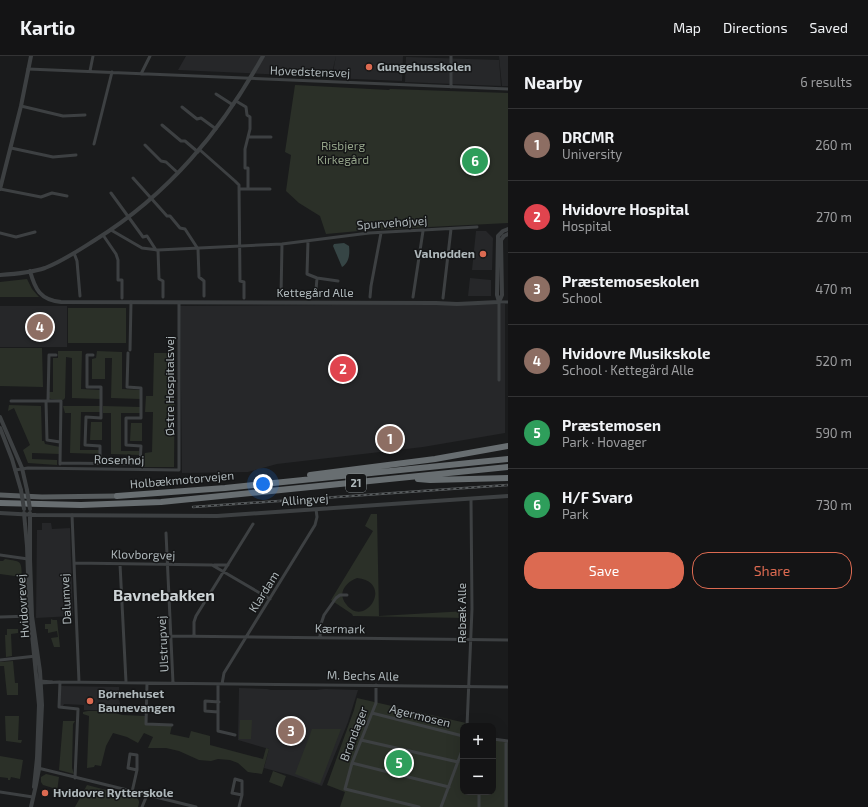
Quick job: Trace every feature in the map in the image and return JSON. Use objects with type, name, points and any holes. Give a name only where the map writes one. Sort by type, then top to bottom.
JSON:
[{"type":"highway","points":[[252,485],[272,480],[435,459],[508,446]]},
{"type":"highway","name":"Holbækmotorvejen","points":[[117,496],[252,485],[508,459]]},
{"type":"highway","name":"Holbækmotorvejen","points":[[0,503],[81,505],[161,502],[508,467]]},
{"type":"highway","points":[[405,478],[430,480],[508,478]]},
{"type":"main road","name":"Holbækmotorvejen","points":[[0,495],[57,497],[117,496]]},
{"type":"street","points":[[32,56],[0,189],[41,197],[52,193],[67,196]]},
{"type":"street","points":[[90,71],[93,56]]},
{"type":"street","points":[[141,74],[150,56]]},
{"type":"street","points":[[0,275],[30,271],[50,266],[111,230],[151,200],[199,151],[235,103],[263,56]]},
{"type":"street","points":[[451,56],[451,87]]},
{"type":"street","name":"Høvedstensvej","points":[[28,69],[508,89]]},
{"type":"street","points":[[94,144],[112,72]]},
{"type":"street","points":[[216,94],[246,107],[247,116],[250,117],[250,129],[244,149],[245,168],[248,168],[248,189]]},
{"type":"street","points":[[21,106],[63,116],[85,115]]},
{"type":"street","points":[[182,107],[197,119],[201,118],[216,129]]},
{"type":"street","points":[[162,125],[181,141],[185,141],[199,151],[239,185],[240,281],[244,282],[244,298]]},
{"type":"street","points":[[248,137],[271,137]]},
{"type":"street","points":[[145,145],[162,161],[166,162],[178,173]]},
{"type":"street","points":[[11,148],[53,157],[76,155]]},
{"type":"street","points":[[133,178],[151,200],[167,216],[170,216],[180,228],[184,229],[198,248],[199,277],[204,281],[204,296]]},
{"type":"street","points":[[240,190],[270,189]]},
{"type":"street","points":[[111,193],[143,237],[147,236],[157,250],[159,279],[163,281],[163,298]]},
{"type":"street","name":"Spurvehøjvej","points":[[111,230],[142,248],[157,250],[282,244],[381,232],[477,227]]},
{"type":"street","points":[[443,298],[450,229]]},
{"type":"street","points":[[499,380],[499,302],[497,295],[498,236],[502,231],[508,229]]},
{"type":"street","points":[[413,296],[423,230]]},
{"type":"street","points":[[0,233],[16,237],[35,232]]},
{"type":"street","points":[[370,297],[381,232]]},
{"type":"street","points":[[499,302],[502,295],[501,240],[508,234]]},
{"type":"street","points":[[103,235],[116,254],[118,260],[118,280],[122,280],[122,298]]},
{"type":"street","points":[[308,241],[306,274],[317,278],[338,281]]},
{"type":"street","points":[[281,296],[282,244]]},
{"type":"street","points":[[74,253],[77,261],[80,296]]},
{"type":"street","name":"Kettegård Alle","points":[[30,271],[37,290],[46,298],[53,301],[457,304],[508,302]]},
{"type":"street","points":[[316,290],[317,278]]},
{"type":"street","points":[[130,350],[131,302]]},
{"type":"street","name":"Østre Hospitalsvej","points":[[179,303],[179,470]]},
{"type":"street","name":"Rosenhøj","points":[[60,463],[140,464],[141,446],[126,445],[126,418],[141,418],[142,388],[127,387],[128,353]]},
{"type":"street","points":[[56,355],[49,355],[47,440],[60,442]]},
{"type":"street","name":"Rosenhøj","points":[[93,355],[87,355],[87,387],[101,387],[101,418],[86,417],[85,445],[100,446],[100,463]]},
{"type":"street","points":[[11,401],[61,401],[60,468]]},
{"type":"street","name":"Hvidovrevej","points":[[0,417],[22,468],[27,490],[30,509],[29,559]]},
{"type":"street","name":"Hvidovrevej","points":[[0,428],[21,490],[25,515],[29,559],[31,616],[40,682],[42,720],[38,768],[31,807]]},
{"type":"street","name":"Rosenhøj","points":[[15,470],[22,468],[60,468],[179,470]]},
{"type":"street","name":"Allingvej","points":[[0,513],[25,515],[217,516],[508,496]]},
{"type":"street","name":"Rebæk Alle","points":[[467,723],[471,640],[471,499]]},
{"type":"street","name":"Klardam","points":[[220,684],[224,673],[315,525],[317,517],[316,509]]},
{"type":"street","name":"Dalumvej","points":[[72,515],[79,682]]},
{"type":"street","points":[[194,636],[194,622],[196,616],[253,524]]},
{"type":"street","name":"Ulstrupvej","points":[[166,533],[173,683]]},
{"type":"street","points":[[0,555],[29,559]]},
{"type":"street","name":"Klovborgvej","points":[[74,563],[228,565]]},
{"type":"street","points":[[120,564],[126,682]]},
{"type":"street","name":"Klovborgvej","points":[[212,565],[270,599]]},
{"type":"street","points":[[320,638],[321,624],[324,615],[336,598],[340,595],[347,595]]},
{"type":"street","points":[[0,618],[31,616]]},
{"type":"street","name":"Kærmark","points":[[171,636],[508,640]]},
{"type":"street","points":[[0,660],[37,656]]},
{"type":"street","name":"M. Bechs Alle","points":[[40,682],[508,686]]},
{"type":"street","points":[[60,682],[59,707],[78,709],[75,778]]},
{"type":"street","points":[[147,683],[146,724],[172,725]]},
{"type":"street","points":[[220,684],[218,731],[235,735]]},
{"type":"street","name":"Brøndager","points":[[376,685],[376,700],[352,764],[345,788],[419,807]]},
{"type":"street","points":[[218,712],[205,712],[205,701],[219,702]]},
{"type":"street","name":"Agermosen","points":[[372,713],[460,735]]},
{"type":"street","points":[[361,740],[458,762]]},
{"type":"street","points":[[496,740],[507,741],[506,807]]},
{"type":"street","points":[[132,792],[137,770],[138,755],[130,754],[128,768],[137,770]]},
{"type":"street","points":[[441,807],[460,756]]},
{"type":"street","points":[[352,764],[449,786]]},
{"type":"street","points":[[38,768],[196,807]]},
{"type":"street","points":[[239,807],[242,795],[242,781],[235,779],[232,793],[242,795]]},
{"type":"street","points":[[0,792],[33,797]]},
{"type":"street","points":[[142,807],[147,795]]},
{"type":"street","points":[[479,795],[479,807]]},
{"type":"shaded area","points":[[186,56],[336,56],[331,77],[178,70]]},
{"type":"shaded area","name":"Gungehusskolen","points":[[336,56],[403,56],[402,81],[332,78]]},
{"type":"shaded area","points":[[499,56],[508,56],[508,86],[502,86]]},
{"type":"shaded area","points":[[406,57],[499,60],[501,86],[405,82]]},
{"type":"shaded area","name":"Valnødden","points":[[476,231],[486,231],[493,238],[492,270],[472,270]]},
{"type":"shaded area","points":[[344,243],[349,246],[349,255],[348,261],[342,267],[333,246],[334,244]]},
{"type":"shaded area","points":[[470,278],[491,280],[491,296],[468,296]]},
{"type":"shaded area","points":[[505,304],[505,433],[423,447],[277,464],[248,472],[182,473],[180,306]]},
{"type":"shaded area","points":[[0,306],[67,306],[67,347],[0,347]]},
{"type":"shaded area","points":[[42,523],[51,523],[52,529],[70,528],[73,616],[36,618],[37,530],[42,530]]},
{"type":"shaded area","name":"Børnehuset Baunevangen","points":[[61,686],[119,687],[119,699],[122,713],[112,710],[84,710],[84,705],[64,704],[63,706],[60,706]]},
{"type":"shaded area","points":[[239,688],[271,690],[358,690],[348,722],[322,786],[264,768],[269,749],[238,740]]},
{"type":"green space","name":"Risbjerg Kirkegård","points":[[295,85],[389,90],[508,93],[508,223],[370,230],[326,234],[320,216],[299,203],[286,191],[291,155],[285,152]]},
{"type":"green space","points":[[27,279],[32,289],[39,297],[0,297],[0,282]]},
{"type":"green space","points":[[68,308],[126,308],[126,343],[68,343]]},
{"type":"green space","points":[[0,348],[42,348],[43,387],[0,386]]},
{"type":"green space","points":[[58,351],[82,351],[81,389],[101,390],[101,399],[72,398],[72,358],[66,357],[65,398],[63,400],[48,398],[48,392],[53,392],[53,358],[58,358]]},
{"type":"green space","points":[[97,351],[122,352],[122,389],[140,390],[140,399],[111,398],[112,358],[105,358],[105,379],[92,379],[92,359],[96,358]]},
{"type":"green space","points":[[154,353],[175,353],[174,467],[142,467],[145,453],[152,452],[153,412],[145,412],[146,396],[153,396]]},
{"type":"green space","points":[[9,405],[41,406],[42,441],[44,441],[45,444],[60,447],[60,454],[32,453],[32,459],[57,460],[57,465],[28,463],[23,450],[30,445],[14,408],[8,411]]},
{"type":"green space","points":[[63,406],[101,406],[101,412],[81,412],[80,450],[100,450],[100,454],[70,453],[71,413],[65,413]]},
{"type":"green space","points":[[103,406],[141,407],[140,413],[121,413],[121,451],[139,451],[139,455],[111,454],[111,413],[103,413]]},
{"type":"green space","points":[[91,422],[102,422],[102,440],[90,440]]},
{"type":"green space","points":[[131,423],[142,423],[142,441],[130,441]]},
{"type":"green space","points":[[371,514],[377,514],[379,616],[467,611],[467,618],[353,616],[331,600],[373,531],[365,526]],"holes":[[[357,578],[368,581],[374,587],[375,595],[373,602],[368,608],[361,611],[353,611],[343,600],[342,596],[344,588],[349,582]]]},
{"type":"green space","points":[[5,559],[20,563],[22,577],[0,574],[0,561]]},
{"type":"green space","points":[[51,619],[57,620],[60,647],[54,647],[51,638],[58,637],[57,631],[48,633],[48,629],[45,629],[45,624],[51,624]]},
{"type":"green space","points":[[7,629],[18,629],[18,633],[11,634],[12,656],[6,657],[5,635],[7,635]]},
{"type":"green space","points":[[13,661],[15,683],[18,683],[18,695],[7,695],[4,666],[0,666],[0,662]]},
{"type":"green space","points":[[357,698],[466,723],[460,723],[460,795],[496,795],[496,740],[508,742],[508,807],[340,807],[345,792],[327,785]]},
{"type":"green space","points":[[108,711],[122,715],[145,716],[145,724],[172,725],[170,734],[189,738],[191,731],[210,736],[210,745],[263,759],[266,748],[269,749],[262,774],[248,772],[238,763],[230,760],[199,760],[179,751],[166,748],[148,748],[153,737],[144,733],[138,743],[127,737],[113,733],[106,746],[101,766],[95,765],[94,767],[87,768],[89,716],[83,714],[83,712]]},
{"type":"green space","points":[[5,716],[19,716],[18,740],[22,740],[21,743],[6,741]]},
{"type":"green space","points":[[240,720],[252,720],[251,739],[239,739]]},
{"type":"green space","points":[[63,721],[75,721],[73,724],[72,768],[74,774],[59,770]]},
{"type":"green space","points":[[312,729],[341,729],[320,784],[295,774]]},
{"type":"green space","points":[[0,756],[23,760],[20,779],[11,777],[10,780],[8,780],[8,778],[0,777]]},
{"type":"green space","points":[[273,771],[286,776],[282,787],[269,782]]},
{"type":"green space","points":[[46,774],[59,777],[57,791],[55,794],[52,791],[53,788],[43,785],[41,782],[41,777]]},
{"type":"green space","points":[[87,785],[137,798],[139,801],[138,807],[75,807]]},
{"type":"railway","points":[[193,507],[508,485]]},
{"type":"place","name":"Gungehusskolen","points":[[369,67]]},
{"type":"place","name":"H/F Svarø","points":[[475,161]]},
{"type":"place","name":"Valnødden","points":[[483,254]]},
{"type":"place","name":"Hvidovre Musikskole","points":[[40,327]]},
{"type":"place","name":"Hvidovre Hospital","points":[[343,369]]},
{"type":"place","name":"DRCMR","points":[[390,439]]},
{"type":"place","name":"Børnehuset Baunevangen","points":[[90,701]]},
{"type":"place","name":"Præstemoseskolen","points":[[291,731]]},
{"type":"place","name":"Præstemosen","points":[[399,763]]},
{"type":"place","name":"Hvidovre Rytterskole","points":[[45,793]]},
{"type":"district","name":"Bavnebakken","points":[[164,595]]}]
